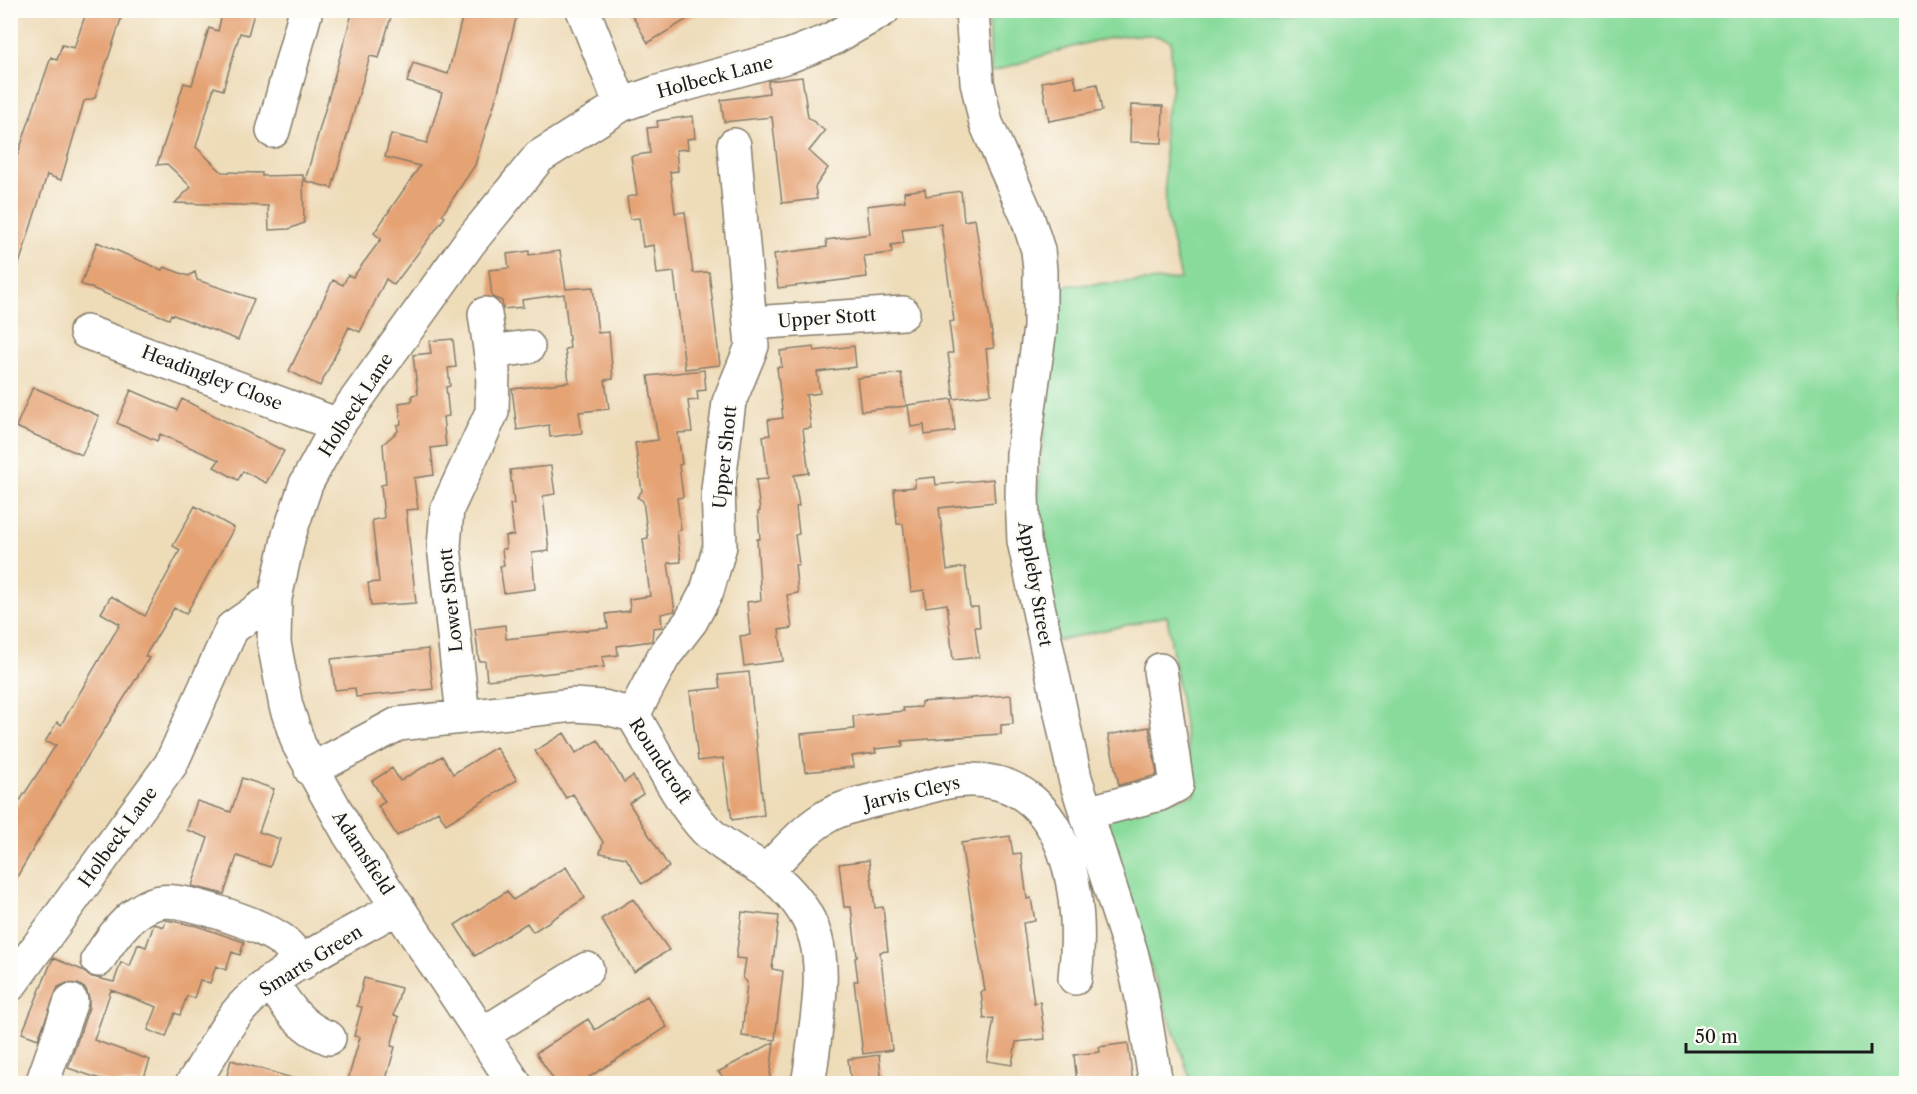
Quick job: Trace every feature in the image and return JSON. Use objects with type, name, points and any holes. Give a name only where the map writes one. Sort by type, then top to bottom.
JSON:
[{"type":"street","points":[[273,131],[306,10]]},
{"type":"street","points":[[583,10],[621,105]]},
{"type":"street","name":"Holbeck Lane","points":[[10,985],[171,764],[232,627],[275,598],[289,535],[306,484],[338,425],[469,243],[539,158],[621,105],[658,92],[789,56],[830,40],[883,10]]},
{"type":"street","name":"Appleby Street","points":[[972,10],[977,82],[986,123],[1027,216],[1038,250],[1042,299],[1023,453],[1024,541],[1044,644],[1075,778],[1131,952],[1141,993],[1156,1083]]},
{"type":"street","name":"Upper Shott","points":[[633,715],[664,656],[691,621],[708,591],[720,546],[718,489],[729,402],[752,346],[752,322],[734,145]]},
{"type":"street","name":"Upper Stott","points":[[752,322],[903,313]]},
{"type":"street","name":"Lower Shott","points":[[463,715],[444,546],[447,509],[492,412],[491,352],[485,314]]},
{"type":"street","name":"Headingley Close","points":[[86,332],[338,425]]},
{"type":"street","points":[[491,352],[528,347]]},
{"type":"street","name":"Adamsfield","points":[[275,598],[274,643],[286,706],[299,745],[311,770],[398,907],[516,1083]]},
{"type":"street","points":[[1086,813],[1160,794],[1177,786],[1160,670]]},
{"type":"street","name":"Roundcroft","points":[[311,770],[398,724],[463,715],[574,705],[603,707],[633,715],[706,830],[733,852],[766,872],[802,910],[812,925],[821,957],[821,987],[808,1083]]},
{"type":"street","name":"Jarvis Cleys","points":[[766,872],[817,824],[849,807],[961,780],[1006,786],[1044,813],[1054,827],[1064,851],[1077,904],[1078,950],[1075,978]]},
{"type":"street","points":[[98,960],[122,926],[144,909],[160,901],[192,904],[261,929],[284,942],[302,963]]},
{"type":"street","name":"Smarts Green","points":[[192,1083],[245,1004],[272,981],[398,907]]},
{"type":"street","points":[[483,1034],[587,969]]},
{"type":"street","points":[[272,981],[286,1006],[302,1023],[313,1032],[329,1038]]},
{"type":"street","points":[[42,1083],[71,1001]]},
{"type":"green space","points":[[989,11],[1906,11],[1906,1083],[1192,1083],[1098,818],[1195,795],[1167,616],[1056,641],[1041,571],[1037,499],[1059,286],[1181,279],[1166,214],[1164,126],[1172,86],[1171,41],[1154,36],[1132,35],[1108,38],[991,72]]},
{"type":"building","points":[[87,10],[124,10],[95,98],[84,101],[61,180],[47,175],[15,277],[10,276],[10,177],[51,57],[57,60],[62,45],[74,48]]},
{"type":"building","points":[[223,10],[255,10],[248,35],[240,33],[223,90],[214,87],[196,147],[222,172],[262,173],[262,176],[303,175],[304,223],[289,229],[269,230],[268,206],[175,203],[191,187],[167,164],[157,165],[184,83],[192,85],[209,28],[218,31]]},
{"type":"building","points":[[353,10],[393,10],[379,58],[370,56],[332,188],[305,181]]},
{"type":"building","points":[[464,10],[518,10],[498,92],[475,165],[442,215],[445,217],[394,285],[386,279],[360,332],[349,327],[320,386],[289,371],[333,280],[343,285],[348,275],[353,277],[381,239],[374,233],[420,166],[385,157],[391,134],[427,143],[442,93],[407,82],[413,63],[448,74]]},
{"type":"building","points":[[629,10],[702,10],[648,43]]},
{"type":"building","points":[[1074,76],[1077,88],[1097,84],[1102,111],[1049,121],[1042,82]]},
{"type":"building","points":[[802,77],[808,117],[825,131],[809,151],[828,168],[815,187],[817,199],[782,203],[772,117],[724,122],[721,100],[769,93],[768,81]]},
{"type":"building","points":[[1131,105],[1163,106],[1162,143],[1130,142]]},
{"type":"building","points":[[693,116],[695,138],[687,139],[688,149],[676,150],[678,171],[670,172],[675,213],[685,212],[693,273],[709,272],[720,365],[685,369],[674,272],[657,274],[654,245],[643,247],[639,218],[630,219],[627,197],[637,195],[631,156],[650,153],[647,128],[658,127],[657,121]]},
{"type":"building","points":[[925,189],[926,196],[961,191],[964,221],[975,219],[994,348],[986,349],[991,394],[954,399],[948,353],[953,353],[949,322],[954,321],[941,224],[902,229],[904,243],[891,245],[892,253],[864,256],[867,277],[778,288],[774,254],[827,247],[826,240],[870,234],[867,206],[905,201],[904,192]]},
{"type":"building","points":[[97,242],[162,270],[164,267],[188,276],[195,272],[197,280],[254,299],[238,340],[171,314],[169,319],[81,284]]},
{"type":"building","points":[[529,251],[529,255],[560,251],[566,289],[593,287],[598,333],[609,332],[613,379],[605,380],[609,409],[579,412],[582,433],[550,437],[549,425],[517,430],[512,389],[569,382],[565,349],[570,348],[564,294],[522,300],[523,307],[503,309],[502,301],[492,297],[489,270],[509,268],[507,254]]},
{"type":"building","points":[[453,339],[456,367],[448,368],[450,386],[446,387],[449,416],[443,417],[446,446],[431,448],[434,475],[414,478],[418,509],[406,510],[416,603],[371,606],[368,583],[379,582],[372,520],[384,518],[381,485],[386,484],[383,444],[398,431],[397,425],[401,424],[399,403],[412,401],[412,395],[418,394],[413,355],[431,353],[429,341]]},
{"type":"building","points":[[854,346],[856,367],[817,372],[820,393],[806,395],[811,428],[803,429],[809,473],[794,475],[799,506],[796,507],[799,534],[795,535],[799,565],[795,565],[798,593],[787,595],[792,628],[779,630],[783,661],[744,666],[740,636],[750,635],[747,602],[761,600],[757,539],[760,539],[758,512],[760,511],[756,480],[768,479],[763,436],[770,435],[768,420],[783,418],[777,367],[782,367],[780,351],[814,347],[814,351]]},
{"type":"building","points":[[704,370],[706,390],[697,391],[698,400],[688,401],[692,432],[678,433],[683,497],[677,498],[681,530],[677,531],[681,562],[668,563],[675,611],[661,614],[662,627],[653,628],[652,641],[617,646],[618,655],[602,657],[604,667],[487,680],[485,661],[479,661],[475,629],[505,625],[506,639],[608,628],[606,614],[630,611],[629,599],[650,596],[643,539],[648,538],[643,501],[637,497],[642,491],[635,443],[658,440],[648,376]]},
{"type":"building","points":[[901,373],[906,406],[861,411],[857,378]]},
{"type":"building","points":[[33,387],[99,416],[82,455],[16,427]]},
{"type":"building","points":[[131,390],[177,410],[182,399],[284,451],[266,483],[243,471],[238,480],[214,467],[219,460],[160,434],[157,441],[117,423]]},
{"type":"building","points":[[952,399],[955,431],[925,435],[924,425],[911,427],[908,405]]},
{"type":"building","points":[[551,466],[555,494],[543,496],[549,551],[532,553],[535,589],[504,593],[500,566],[504,566],[502,549],[506,549],[505,536],[514,535],[510,504],[514,504],[510,470]]},
{"type":"building","points":[[935,477],[936,485],[993,479],[995,502],[939,508],[947,570],[965,567],[970,607],[978,607],[980,627],[975,627],[979,657],[953,660],[947,604],[926,607],[924,590],[911,592],[903,524],[897,524],[894,489],[915,487],[915,479]]},
{"type":"building","points":[[195,506],[234,528],[186,614],[174,608],[145,656],[149,658],[81,767],[10,889],[10,816],[56,745],[45,742],[57,722],[61,725],[120,624],[101,613],[111,596],[145,616],[180,550],[173,546]]},
{"type":"building","points":[[428,649],[433,689],[356,697],[355,688],[335,690],[331,659]]},
{"type":"building","points":[[749,672],[764,815],[732,820],[723,758],[698,761],[690,691],[720,688],[718,675]]},
{"type":"building","points":[[1011,695],[1013,724],[1001,725],[1001,734],[902,741],[903,746],[875,749],[876,753],[852,756],[854,767],[805,772],[801,734],[854,729],[853,716],[904,711],[903,708],[921,707],[921,702]]},
{"type":"building","points":[[1149,727],[1157,775],[1119,785],[1108,735]]},
{"type":"building","points":[[564,733],[576,753],[598,740],[624,782],[633,776],[643,794],[629,803],[669,867],[642,884],[626,858],[600,853],[603,842],[573,794],[566,798],[535,751]]},
{"type":"building","points":[[496,747],[517,780],[446,824],[438,811],[397,836],[378,806],[385,802],[372,781],[392,768],[400,781],[442,756],[453,774]]},
{"type":"building","points":[[242,778],[274,789],[259,832],[280,839],[270,867],[237,856],[224,894],[192,886],[208,838],[187,830],[197,801],[231,812]]},
{"type":"building","points":[[1010,836],[1013,854],[1021,853],[1027,899],[1031,898],[1035,921],[1023,923],[1034,1003],[1040,1002],[1045,1039],[1016,1042],[1012,1065],[987,1061],[994,1018],[984,1019],[981,991],[985,991],[961,843]]},
{"type":"building","points":[[869,860],[875,908],[883,907],[888,951],[880,952],[892,1050],[863,1054],[854,981],[858,981],[851,907],[844,907],[839,864]]},
{"type":"building","points":[[566,867],[585,898],[533,932],[527,923],[475,956],[455,925],[507,891],[513,900]]},
{"type":"building","points":[[633,899],[669,950],[634,972],[601,919]]},
{"type":"building","points":[[742,912],[779,916],[772,969],[783,971],[775,1040],[742,1036],[747,982],[743,978],[746,959],[736,958]]},
{"type":"building","points":[[166,920],[197,926],[244,942],[240,955],[232,952],[226,970],[216,966],[210,983],[200,980],[194,998],[187,996],[180,1015],[175,1013],[166,1037],[148,1030],[157,1007],[111,990],[94,1040],[150,1060],[142,1083],[112,1083],[68,1068],[89,1007],[86,989],[78,984],[67,983],[58,987],[38,1039],[22,1033],[53,958],[82,970],[89,976],[114,982],[121,962],[130,966],[138,944],[146,947],[154,924],[164,927]]},
{"type":"building","points":[[364,978],[401,988],[394,1015],[399,1017],[391,1046],[395,1047],[385,1083],[347,1083],[360,1037],[354,1036],[362,1007],[357,1006]]},
{"type":"building","points":[[647,996],[667,1027],[580,1083],[556,1083],[536,1053],[588,1019],[595,1030]]},
{"type":"building","points":[[774,1042],[769,1083],[731,1083],[718,1072]]},
{"type":"building","points":[[1128,1043],[1133,1083],[1077,1083],[1074,1055],[1100,1052],[1099,1047]]},
{"type":"building","points":[[879,1055],[882,1083],[851,1083],[848,1059]]},
{"type":"building","points":[[231,1060],[292,1078],[291,1083],[225,1083]]}]
